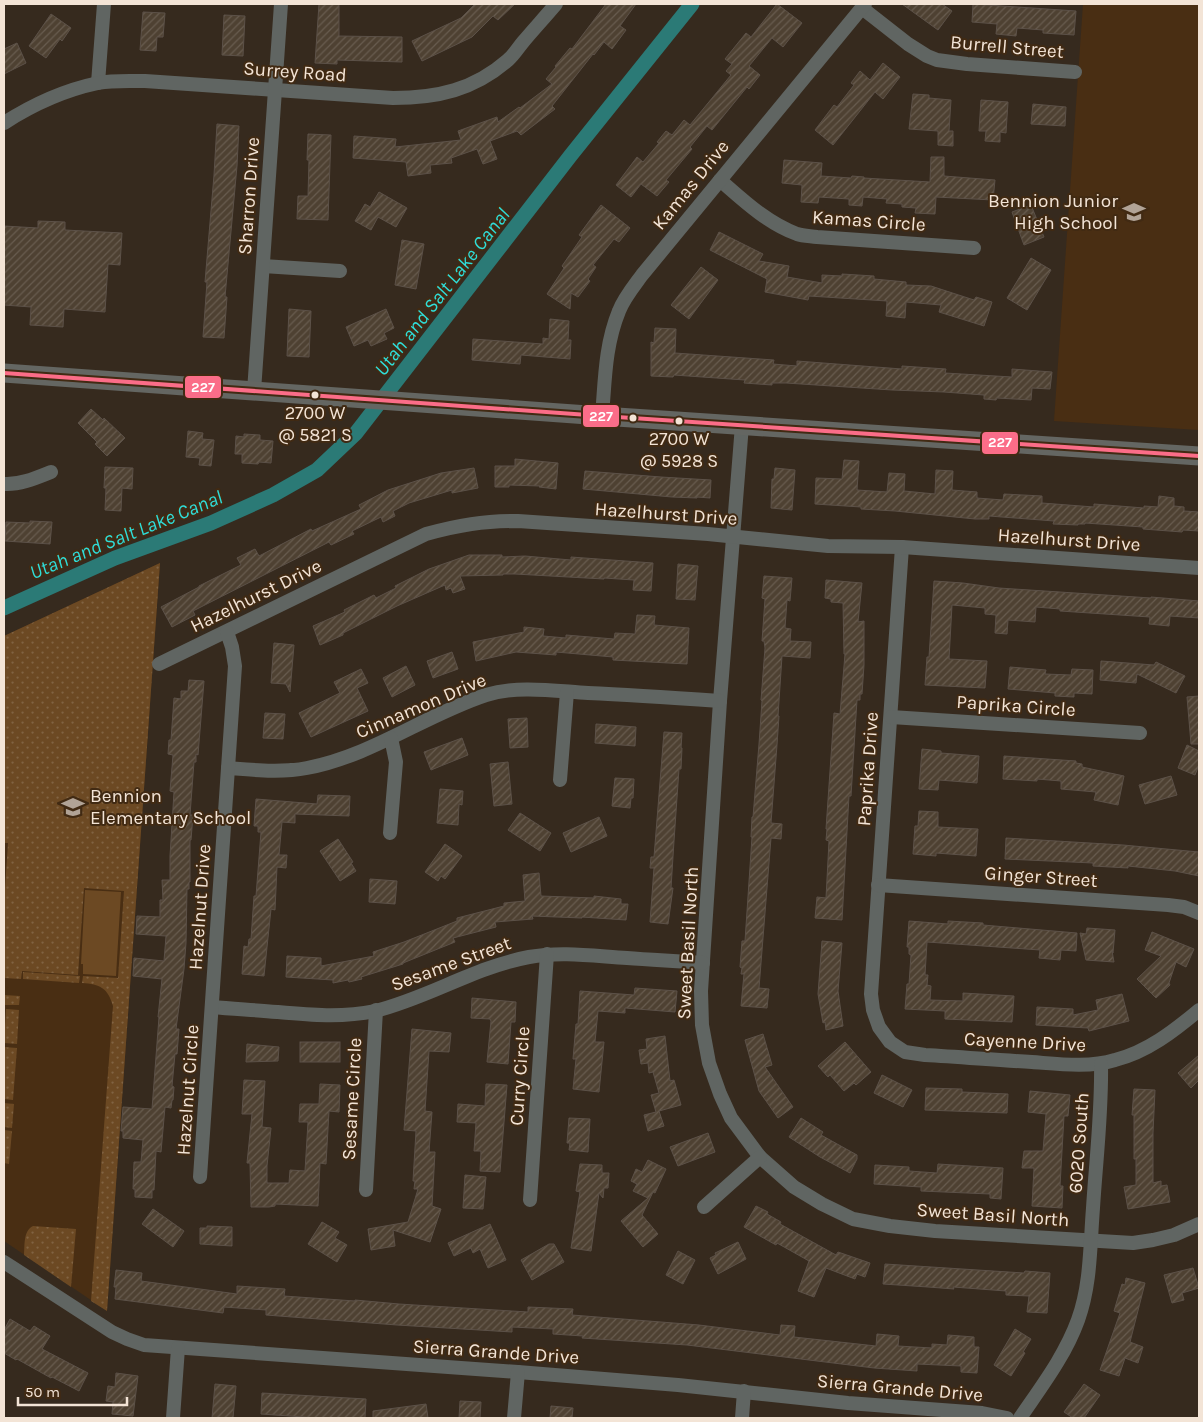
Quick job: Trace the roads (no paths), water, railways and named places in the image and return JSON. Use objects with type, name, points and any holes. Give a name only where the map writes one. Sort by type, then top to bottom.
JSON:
[{"type":"main road","points":[[4,373],[1199,456]]},
{"type":"street","points":[[98,83],[104,4]]},
{"type":"street","name":"Sharron Drive","points":[[254,391],[281,4]]},
{"type":"street","name":"Surrey Road","points":[[4,123],[57,95],[98,83],[145,81],[393,98],[432,96],[476,82],[493,71],[509,58],[556,4]]},
{"type":"street","name":"Burrell Street","points":[[863,6],[908,44],[927,56],[938,60],[949,63],[1075,72]]},
{"type":"street","name":"Kamas Drive","points":[[602,416],[609,343],[620,310],[627,296],[642,275],[863,6]]},
{"type":"street","name":"Kamas Circle","points":[[720,180],[765,217],[799,234],[825,238],[974,248]]},
{"type":"street","points":[[263,266],[340,271]]},
{"type":"street","name":"Sweet Basil North","points":[[742,425],[720,701],[701,991],[702,1025],[709,1063],[731,1118],[760,1157],[794,1187],[822,1204],[853,1219],[890,1226],[935,1231],[1132,1243],[1174,1235],[1199,1224]]},
{"type":"street","points":[[4,484],[31,480],[50,472]]},
{"type":"street","name":"Hazelhurst Drive","points":[[160,664],[426,534],[470,523],[518,521],[828,546],[902,547],[1199,568]]},
{"type":"street","name":"Paprika Drive","points":[[871,994],[902,547]]},
{"type":"street","name":"Hazelnut Drive","points":[[212,1007],[235,666],[227,632]]},
{"type":"street","name":"Cinnamon Drive","points":[[228,768],[291,770],[309,768],[344,758],[426,720],[487,695],[506,691],[526,690],[720,701]]},
{"type":"street","points":[[560,780],[567,692]]},
{"type":"street","name":"Paprika Circle","points":[[890,717],[1140,733]]},
{"type":"street","points":[[390,738],[396,762],[390,833]]},
{"type":"street","name":"Ginger Street","points":[[878,885],[1168,905],[1199,913]]},
{"type":"street","name":"Sesame Street","points":[[212,1007],[312,1015],[339,1016],[358,1014],[422,996],[490,966],[511,960],[547,954],[587,954],[703,963]]},
{"type":"street","name":"Curry Circle","points":[[530,1200],[547,954]]},
{"type":"street","name":"Cayenne Drive","points":[[871,994],[873,1010],[879,1027],[890,1042],[905,1052],[925,1055],[1068,1064],[1101,1064],[1144,1050],[1199,1010]]},
{"type":"street","name":"Hazelnut Circle","points":[[200,1177],[212,1007]]},
{"type":"street","name":"Sesame Circle","points":[[366,1190],[376,1010]]},
{"type":"street","name":"6020 South","points":[[1020,1418],[1058,1362],[1071,1338],[1086,1289],[1092,1241],[1092,1215],[1102,1093],[1101,1064]]},
{"type":"street","points":[[704,1208],[760,1157]]},
{"type":"street","name":"Sierra Grande Drive","points":[[4,1262],[112,1332],[144,1345],[518,1372],[744,1391],[848,1403],[901,1413],[982,1413],[1007,1418]]},
{"type":"street","points":[[173,1418],[178,1348]]},
{"type":"street","points":[[514,1418],[518,1372]]},
{"type":"street","points":[[742,1418],[744,1391]]},
{"type":"waterway","name":"Utah and Salt Lake Canal","points":[[4,608],[115,558],[211,523],[273,495],[317,470],[356,433],[571,155],[692,4]]},
{"type":"place","name":"Bennion Junior High School","points":[[1134,212]]},
{"type":"place","name":"2700 W @ 5821 S","points":[[315,395]]},
{"type":"place","name":"2700 W @ 5928 S","points":[[679,421]]},
{"type":"place","name":"Bennion Elementary School","points":[[73,807]]}]
